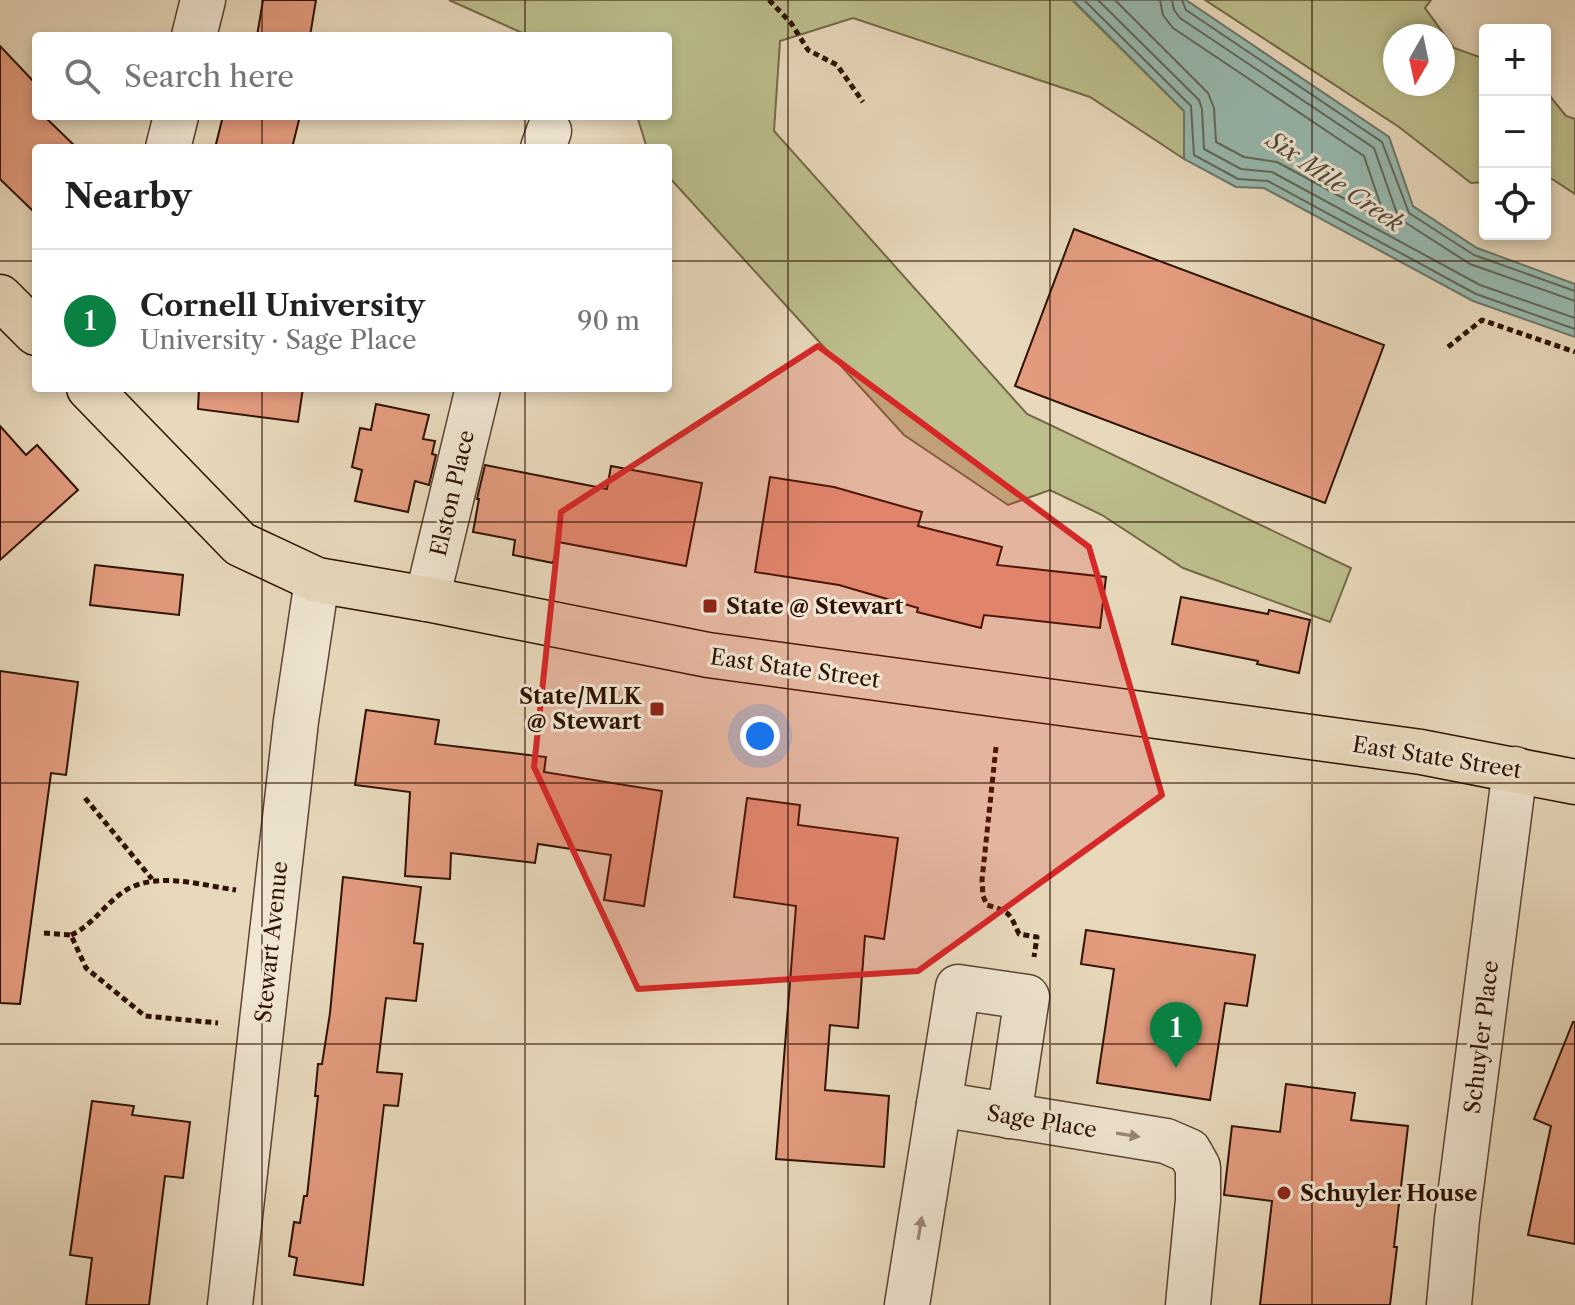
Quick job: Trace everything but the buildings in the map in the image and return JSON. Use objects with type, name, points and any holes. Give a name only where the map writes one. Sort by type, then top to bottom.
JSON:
[{"type":"highway","points":[[0,297],[32,329]]},
{"type":"highway","name":"East State Street","points":[[103,394],[240,544],[317,580],[708,655],[1421,752],[1575,782]]},
{"type":"street","points":[[195,32],[203,0]]},
{"type":"street","points":[[169,144],[175,120]]},
{"type":"street","name":"Elston Place","points":[[427,599],[477,392]]},
{"type":"street","name":"Stewart Avenue","points":[[230,1305],[296,721],[317,580]]},
{"type":"street","name":"Schuyler Place","points":[[1449,1305],[1457,1219],[1515,769]]},
{"type":"street","points":[[907,1305],[958,987],[1027,997],[1009,1116]]},
{"type":"street","name":"Sage Place","points":[[939,1104],[1166,1141],[1189,1151],[1198,1167],[1198,1200],[1188,1305]]},
{"type":"path","points":[[769,0],[791,23],[808,50],[837,65],[863,102]]},
{"type":"path","points":[[1448,347],[1482,320],[1575,352]]},
{"type":"path","points":[[996,747],[983,896],[987,905],[1007,911],[1014,919],[1019,934],[1037,937],[1027,997]]},
{"type":"path","points":[[85,798],[152,879]]},
{"type":"path","points":[[44,933],[71,935],[91,922],[120,894],[152,879],[241,890]]},
{"type":"path","points":[[71,935],[86,968],[145,1016],[227,1024]]},
{"type":"highlighted area","points":[[818,346],[1089,547],[1162,795],[918,971],[638,989],[534,767],[561,512]]},
{"type":"green space","points":[[449,0],[1072,0],[1184,111],[1184,159],[1090,97],[853,18],[780,41],[774,131],[1027,414],[1351,568],[1330,622],[1183,568],[1102,515],[1050,490],[1008,505],[904,435],[672,180],[672,144],[646,144],[638,120],[672,120],[672,32],[520,32]]},
{"type":"green space","points":[[1205,0],[1431,0],[1425,8],[1437,24],[1383,24],[1383,96],[1455,96],[1455,48],[1479,57],[1479,182],[1471,183],[1399,127]]},
{"type":"green space","points":[[1551,97],[1566,116],[1575,119],[1575,194],[1552,179]]},
{"type":"water","name":"Six Mile Creek","points":[[1073,0],[1186,0],[1389,137],[1413,206],[1477,248],[1575,284],[1575,337],[1473,301],[1264,188],[1236,187],[1184,159],[1184,111]]},
{"type":"place","name":"State @ Stewart","points":[[710,606]]},
{"type":"place","name":"State/MLK @ Stewart","points":[[657,709]]},
{"type":"place","name":"Cornell University","points":[[1176,1068]]},
{"type":"place","name":"Schuyler House","points":[[1284,1193]]}]
